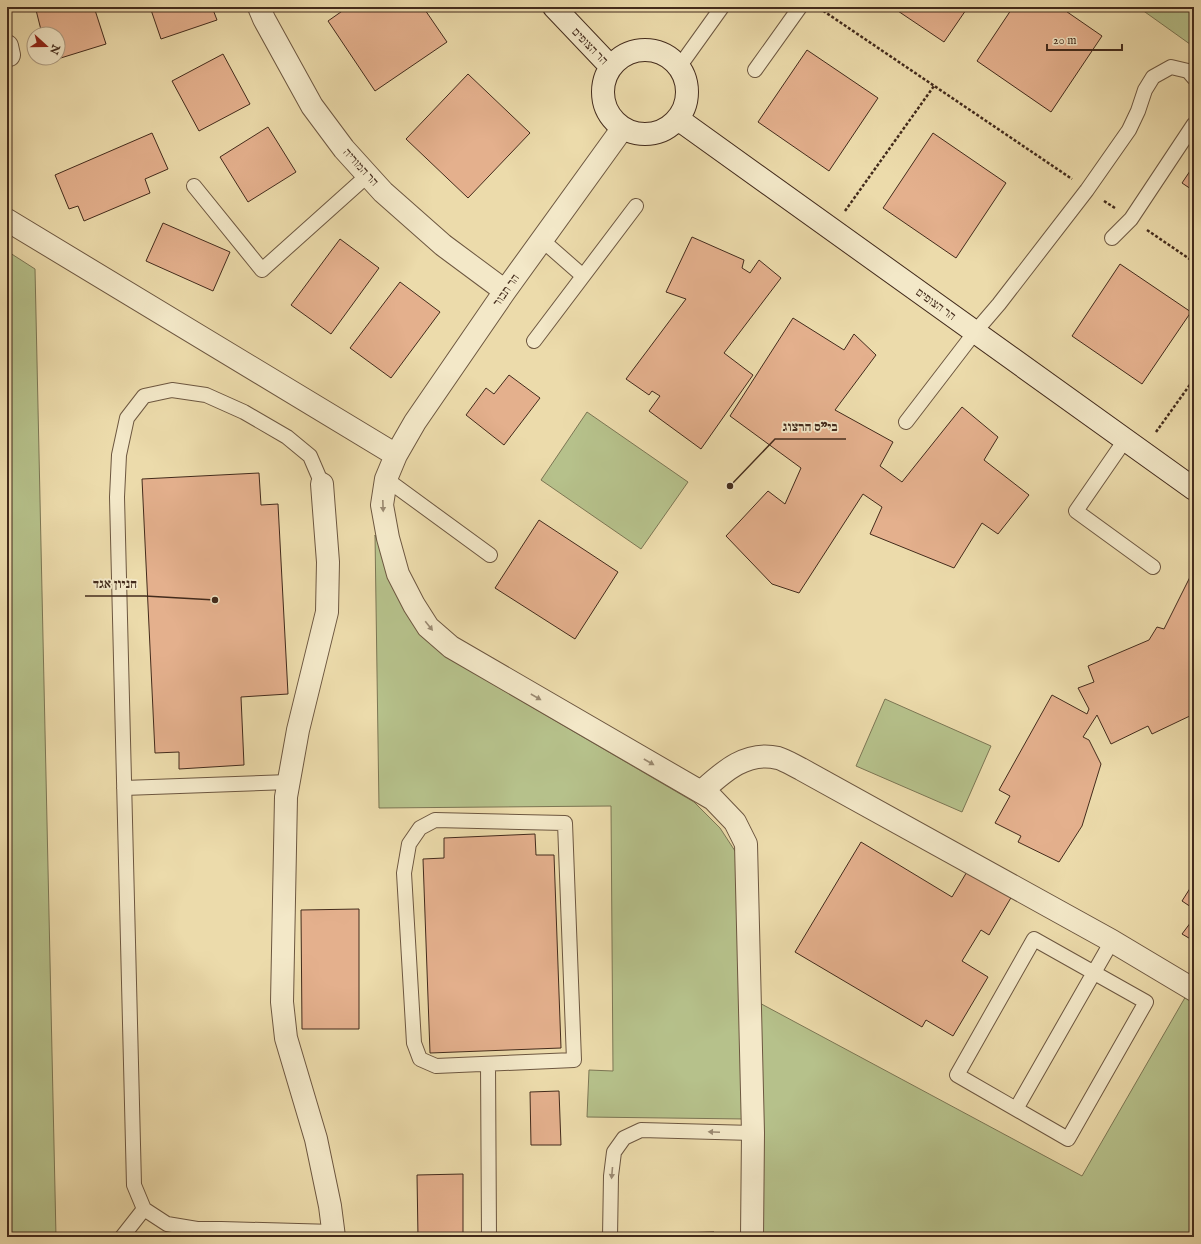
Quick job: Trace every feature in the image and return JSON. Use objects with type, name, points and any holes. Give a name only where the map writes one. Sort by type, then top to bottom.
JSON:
[{"type":"street","name":"הר המוריה","points":[[259,7],[264,19],[312,106],[344,149],[383,192],[443,244],[505,292]]},
{"type":"street","name":"הר הצופים","points":[[554,7],[611,67]]},
{"type":"street","points":[[642,50],[654,51],[668,56],[679,67],[685,79],[687,93],[685,107],[678,119],[669,127],[658,133],[646,135],[634,134],[622,129],[612,119],[605,107],[602,93],[604,80],[611,67],[620,58],[630,52],[642,50]]},
{"type":"street","name":"הר הצופים","points":[[678,119],[1194,489]]},
{"type":"street","name":"הר תבור","points":[[622,129],[505,292],[415,422],[396,456],[386,479],[382,505],[388,538],[398,574],[414,605],[428,627],[451,647],[713,799],[735,822],[746,844],[753,1133],[752,1237]]},
{"type":"street","points":[[7,220],[396,456]]},
{"type":"street","points":[[322,484],[328,562],[327,612],[298,730],[286,797],[282,1002],[286,1038],[316,1139],[330,1206],[334,1235]]},
{"type":"street","points":[[701,792],[725,770],[742,761],[760,756],[778,758],[821,780],[1112,941],[1194,990]]},
{"type":"lane","points":[[679,67],[722,7]]},
{"type":"lane","points":[[755,70],[800,7]]},
{"type":"lane","points":[[906,422],[974,332],[999,304],[1087,190],[1129,130],[1138,112],[1145,90],[1154,77],[1171,67],[1188,72],[1194,78]]},
{"type":"lane","points":[[1112,238],[1131,219],[1194,124]]},
{"type":"lane","points":[[194,186],[262,270],[368,175]]},
{"type":"lane","points":[[534,341],[636,206]]},
{"type":"lane","points":[[542,240],[583,276]]},
{"type":"lane","points":[[322,484],[310,456],[287,436],[244,412],[206,395],[172,390],[144,396],[127,418],[119,455],[117,497],[134,1185],[144,1209],[167,1224],[221,1233],[334,1235]]},
{"type":"lane","points":[[1133,446],[1076,511],[1153,567]]},
{"type":"lane","points":[[386,479],[490,555]]},
{"type":"lane","points":[[124,788],[289,782]]},
{"type":"lane","points":[[435,820],[565,823],[574,1060],[488,1064],[436,1066],[420,1059],[414,1043],[404,873],[410,844],[420,828],[435,820]]},
{"type":"lane","points":[[1034,939],[1146,1002],[1068,1139],[1016,1109],[957,1075],[1034,939]]},
{"type":"lane","points":[[1016,1109],[1112,941]]},
{"type":"lane","points":[[488,1064],[489,1237]]},
{"type":"lane","points":[[610,1237],[611,1176],[614,1152],[624,1138],[641,1130],[753,1133]]},
{"type":"lane","points":[[122,1237],[144,1209]]},
{"type":"path","points":[[817,7],[1194,262]]},
{"type":"path","points":[[1193,7],[1194,12]]},
{"type":"path","points":[[832,229],[934,86]]},
{"type":"path","points":[[1133,446],[1194,379]]},
{"type":"green space","points":[[1138,7],[1194,7],[1194,47]]},
{"type":"green space","points":[[7,251],[35,269],[56,1237],[7,1237]]},
{"type":"green space","points":[[587,412],[688,482],[641,549],[541,480]]},
{"type":"green space","points":[[375,535],[399,599],[417,629],[450,659],[694,802],[720,828],[737,854],[746,1119],[587,1117],[589,1070],[613,1071],[611,806],[379,808]]},
{"type":"green space","points":[[885,699],[991,746],[962,812],[856,766]]},
{"type":"green space","points":[[1194,982],[1194,1237],[760,1237],[754,1000],[1082,1176]]},
{"type":"building","points":[[45,7],[94,7],[106,44],[66,56],[66,26],[40,26],[36,10]]},
{"type":"building","points":[[150,7],[212,7],[217,20],[161,39]]},
{"type":"building","points":[[348,7],[423,7],[447,42],[375,91],[328,21]]},
{"type":"building","points":[[892,7],[968,7],[944,42]]},
{"type":"building","points":[[1013,7],[1060,7],[1102,36],[1051,112],[977,61]]},
{"type":"building","points":[[807,50],[878,98],[829,171],[758,122]]},
{"type":"building","points":[[223,54],[250,104],[199,131],[172,81]]},
{"type":"building","points":[[468,74],[530,133],[468,198],[406,139]]},
{"type":"building","points":[[268,127],[296,172],[248,202],[220,157]]},
{"type":"building","points":[[152,133],[168,169],[145,179],[150,193],[84,221],[78,206],[69,209],[55,175]]},
{"type":"building","points":[[933,133],[1006,183],[956,258],[883,208]]},
{"type":"building","points":[[1194,165],[1194,191],[1182,183]]},
{"type":"building","points":[[163,223],[230,252],[213,291],[146,261]]},
{"type":"building","points":[[692,237],[744,260],[742,268],[750,273],[759,260],[781,278],[724,353],[753,375],[701,449],[649,411],[660,396],[652,391],[649,395],[626,379],[686,299],[666,292]]},
{"type":"building","points":[[340,239],[379,268],[331,334],[291,305]]},
{"type":"building","points":[[1120,264],[1191,312],[1142,384],[1072,336]]},
{"type":"building","points":[[400,282],[440,312],[391,378],[350,348]]},
{"type":"building","points":[[793,318],[844,350],[854,334],[876,355],[835,410],[893,442],[880,466],[902,482],[962,407],[998,437],[984,460],[1029,495],[998,534],[982,523],[954,568],[870,534],[882,507],[863,494],[799,593],[772,584],[726,536],[768,491],[785,504],[801,468],[730,416]]},
{"type":"building","points":[[509,375],[540,398],[504,445],[466,415],[486,388],[494,394]]},
{"type":"building","points":[[259,473],[261,505],[278,504],[288,694],[241,697],[244,765],[179,769],[179,752],[155,753],[142,479]]},
{"type":"building","points":[[539,520],[618,572],[575,639],[495,588]]},
{"type":"building","points":[[1194,569],[1194,714],[1152,734],[1148,726],[1111,744],[1097,715],[1083,737],[1089,740],[1101,764],[1082,826],[1059,862],[1018,842],[1021,836],[995,823],[1010,796],[999,790],[1052,695],[1087,714],[1089,709],[1078,688],[1094,682],[1088,666],[1149,640],[1157,627],[1164,629]]},
{"type":"building","points":[[535,834],[536,855],[554,855],[561,1048],[430,1053],[423,859],[444,858],[444,838]]},
{"type":"building","points":[[861,842],[952,897],[968,870],[1012,896],[989,935],[981,930],[962,961],[988,977],[953,1036],[926,1020],[922,1027],[795,952]]},
{"type":"building","points":[[1194,882],[1194,909],[1182,901]]},
{"type":"building","points":[[359,909],[359,1029],[302,1029],[301,910]]},
{"type":"building","points":[[1194,918],[1194,941],[1182,934]]},
{"type":"building","points":[[559,1091],[561,1145],[531,1145],[530,1092]]},
{"type":"building","points":[[463,1174],[463,1237],[418,1237],[417,1175]]},
{"type":"building","points":[[714,1232],[715,1237],[647,1237],[647,1234]]},
{"type":"place","name":"בי\"ס הרצוג","points":[[730,486]]},
{"type":"place","name":"חניון אגד","points":[[215,600]]}]
